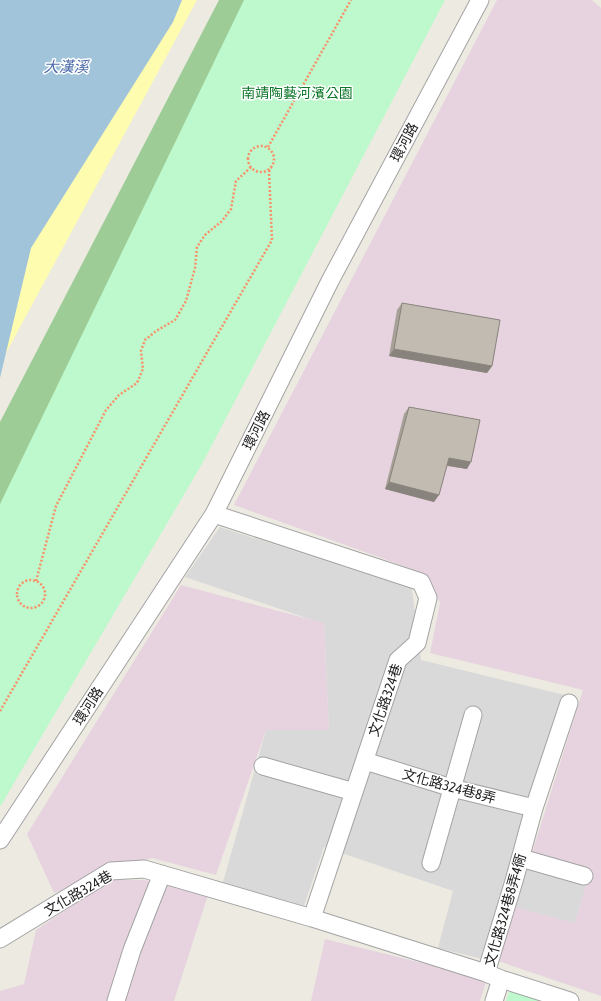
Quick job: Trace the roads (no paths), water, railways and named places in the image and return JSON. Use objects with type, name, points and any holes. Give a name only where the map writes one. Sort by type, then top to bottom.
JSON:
[{"type":"street","name":"環河路","points":[[0,840],[214,514],[330,281],[480,0]]},
{"type":"street","name":"文化路324巷","points":[[214,514],[421,582],[428,598],[417,642],[398,660],[312,918]]},
{"type":"street","name":"文化路324巷8弄4衕","points":[[569,703],[534,808],[493,976],[570,1001]]},
{"type":"street","points":[[431,863],[473,715]]},
{"type":"street","name":"文化路324巷8弄","points":[[364,761],[452,788],[534,808]]},
{"type":"street","points":[[263,766],[354,792]]},
{"type":"street","points":[[521,858],[584,876]]},
{"type":"street","name":"文化路324巷","points":[[0,939],[111,871],[144,869],[312,918],[493,976]]},
{"type":"street","points":[[116,1001],[132,950],[162,874]]},
{"type":"street","points":[[493,976],[494,1001]]},
{"type":"water","name":"大漢溪","points":[[0,0],[182,0],[173,22],[31,248],[0,378]]},
{"type":"park label","name":"南靖陶藝河濱公園","points":[[297,93]]}]
